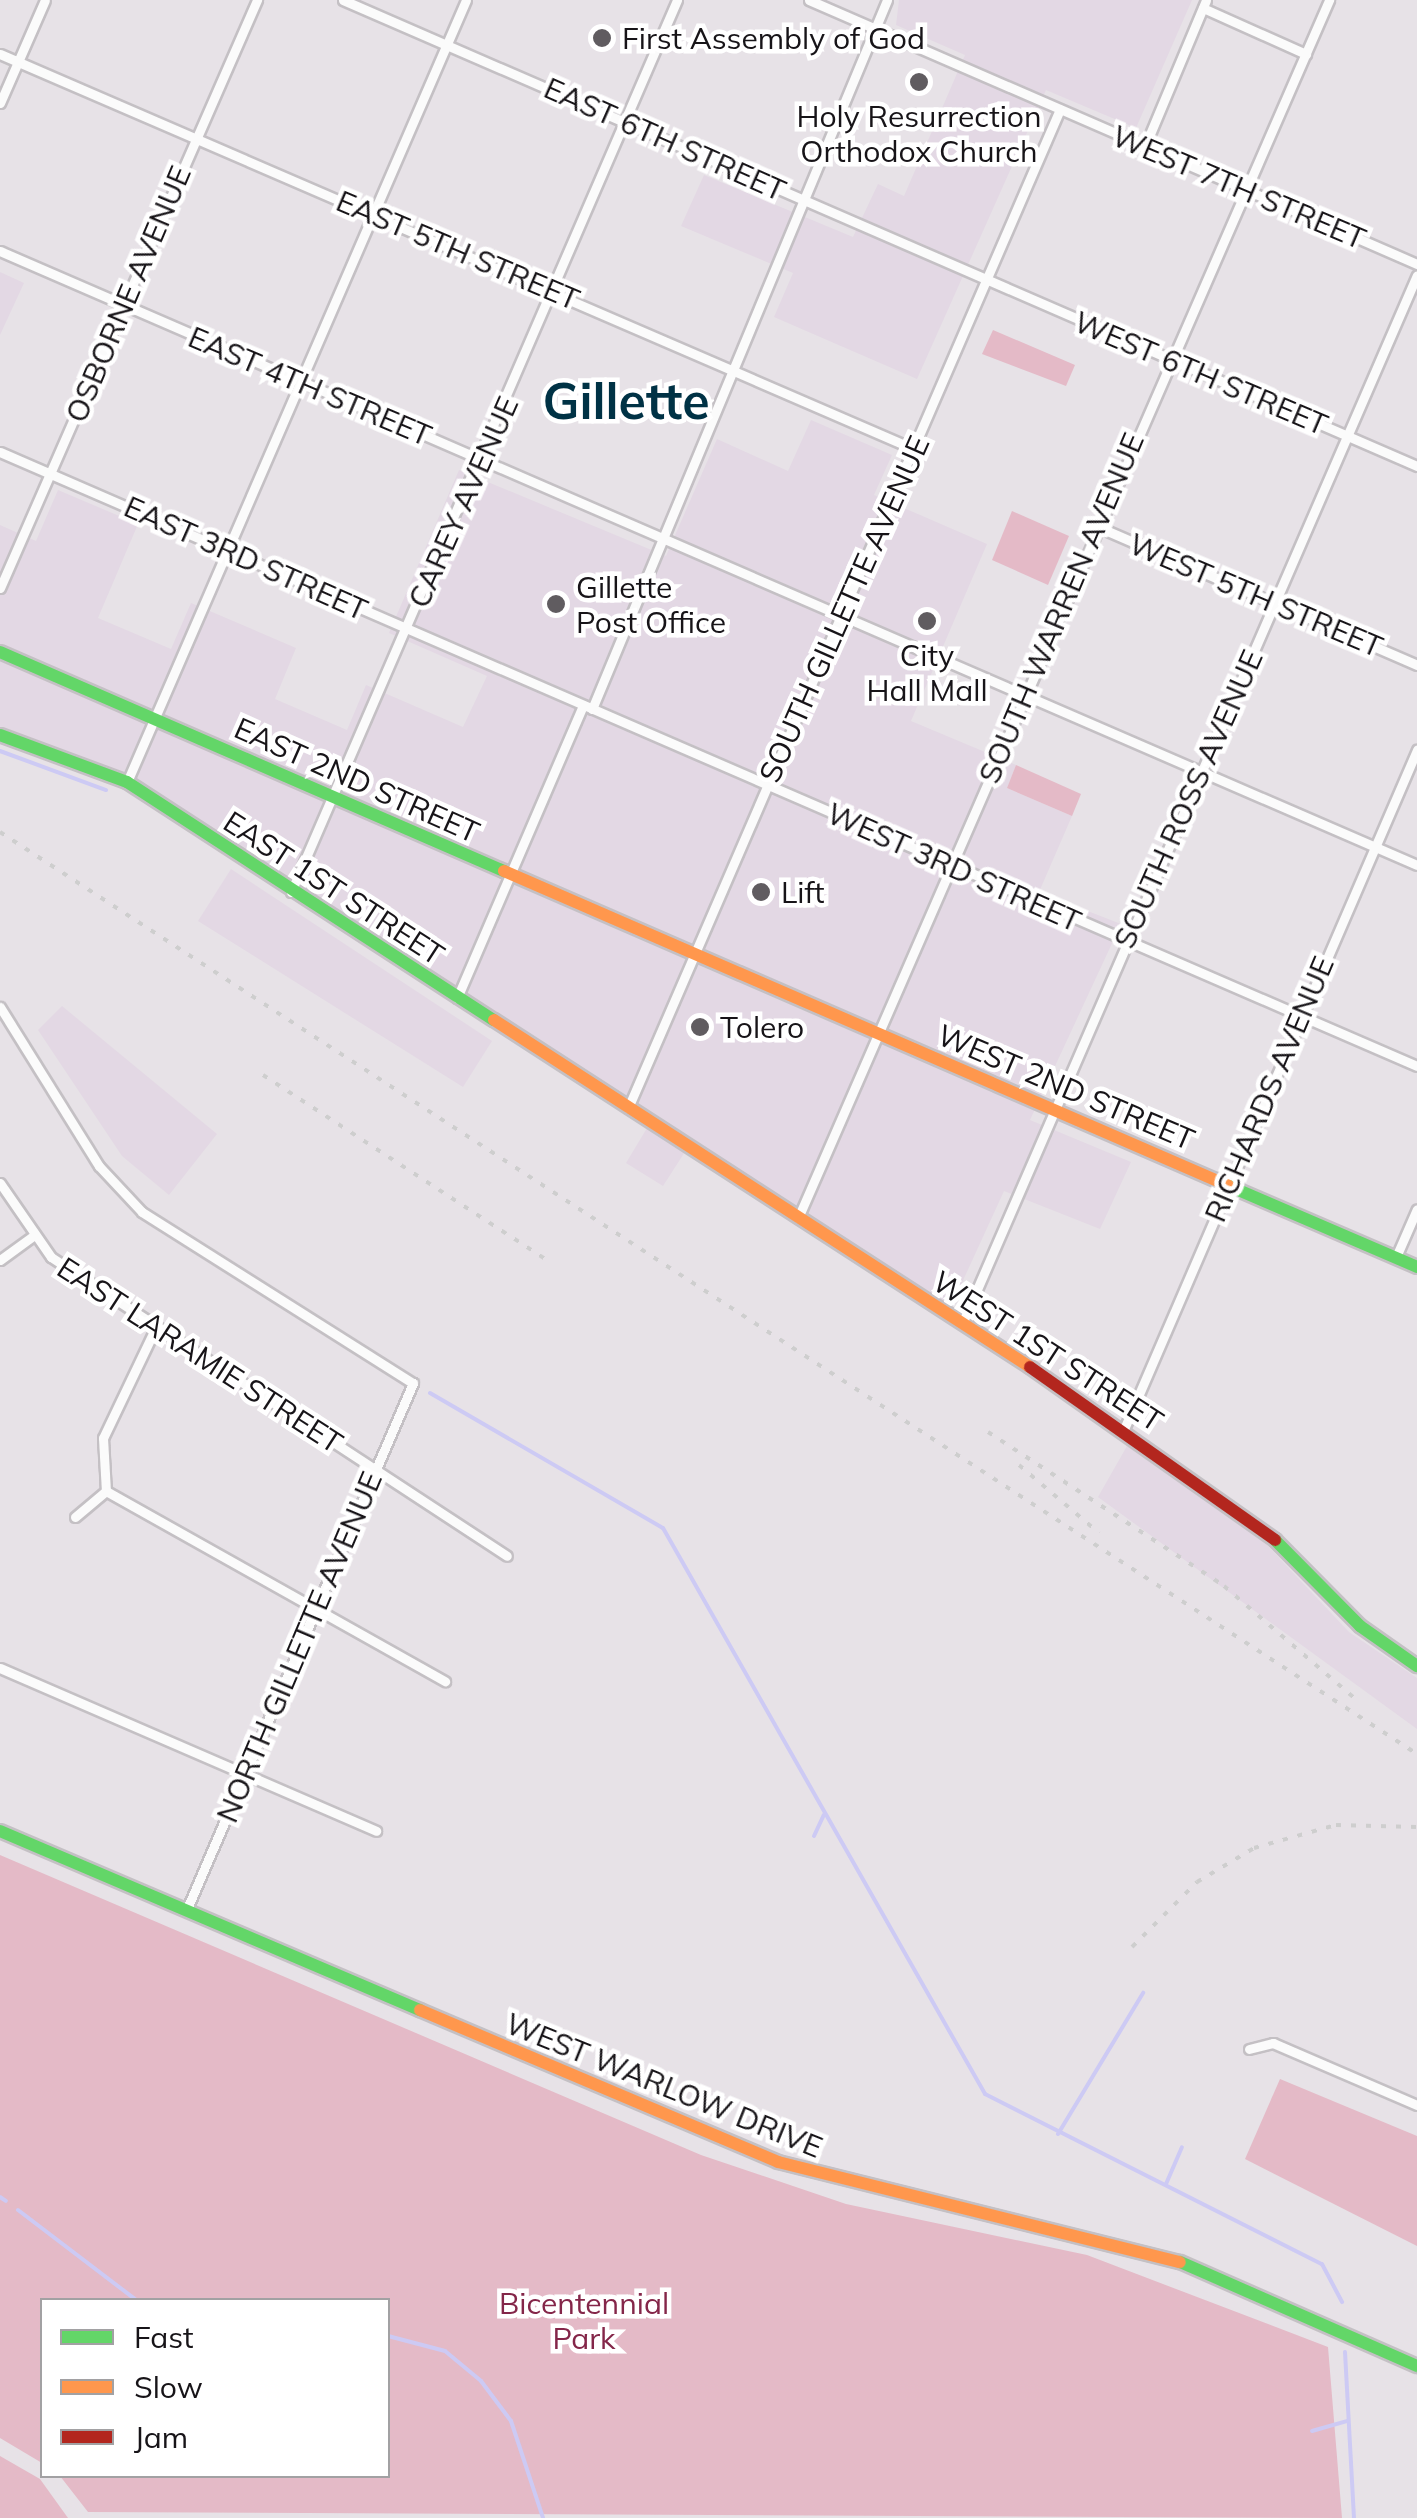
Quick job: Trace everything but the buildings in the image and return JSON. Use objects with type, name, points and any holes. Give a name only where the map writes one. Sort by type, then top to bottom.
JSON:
[{"type":"street","points":[[0,103],[45,0]]},
{"type":"street","name":"OSBORNE AVENUE","points":[[0,588],[257,0]]},
{"type":"street","name":"EAST 6TH STREET","points":[[343,0],[986,279]]},
{"type":"street","points":[[128,782],[466,0]]},
{"type":"street","name":"CAREY AVENUE","points":[[290,892],[481,461],[677,0]]},
{"type":"street","name":"WEST 7TH STREET","points":[[809,0],[1417,264]]},
{"type":"street","points":[[457,998],[662,539],[887,0]]},
{"type":"street","name":"SOUTH WARREN AVENUE","points":[[798,1218],[1168,358],[1329,0]]},
{"type":"street","points":[[1145,146],[1204,4],[1306,54]]},
{"type":"street","name":"EAST 5TH STREET","points":[[0,54],[375,212],[914,449]]},
{"type":"street","name":"SOUTH GILLETTE AVENUE","points":[[628,1108],[1060,109]]},
{"type":"street","name":"EAST 4TH STREET","points":[[0,251],[1417,865]]},
{"type":"street","name":"SOUTH ROSS AVENUE","points":[[962,1324],[1417,275]]},
{"type":"street","name":"WEST 6TH STREET","points":[[986,279],[1417,466]]},
{"type":"street","name":"EAST 3RD STREET","points":[[0,452],[767,785]]},
{"type":"street","name":"WEST 5TH STREET","points":[[1096,526],[1417,665]]},
{"type":"street","name":"EAST 2ND STREET","points":[[0,652],[694,954]]},
{"type":"street","name":"EAST 1ST STREET","points":[[0,735],[128,782],[290,892],[628,1108]]},
{"type":"street","name":"RICHARDS AVENUE","points":[[1124,1429],[1417,750]]},
{"type":"street","name":"WEST 3RD STREET","points":[[767,785],[1417,1066]]},
{"type":"street","name":"WEST 2ND STREET","points":[[694,954],[1417,1267]]},
{"type":"street","name":"NORTH GILLETTE AVENUE","points":[[0,1007],[99,1166],[142,1212],[412,1383],[186,1911]]},
{"type":"street","name":"WEST 1ST STREET","points":[[628,1108],[1124,1429],[1254,1518],[1350,1617],[1417,1666]]},
{"type":"street","name":"EAST LARAMIE STREET","points":[[0,1183],[33,1236],[156,1328],[506,1556]]},
{"type":"street","points":[[1396,1257],[1417,1209]]},
{"type":"street","points":[[0,1260],[33,1236]]},
{"type":"street","points":[[106,1491],[103,1438],[156,1328]]},
{"type":"street","points":[[75,1517],[106,1491]]},
{"type":"street","points":[[106,1491],[313,1611],[444,1681]]},
{"type":"street","points":[[0,1668],[376,1831]]},
{"type":"street","name":"WEST WARLOW DRIVE","points":[[0,1831],[778,2162],[1158,2254],[1417,2366]]},
{"type":"street","points":[[1249,2049],[1272,2043],[1417,2105]]},
{"type":"shaded area","points":[[899,0],[1192,0],[1136,128],[1046,90],[917,379],[774,317],[793,273],[681,226],[704,175],[853,237],[878,184],[904,196],[965,55],[896,25]]},
{"type":"shaded area","points":[[0,272],[24,283],[0,335]]},
{"type":"shaded area","points":[[811,420],[892,455],[874,495],[987,544],[911,721],[1016,765],[1007,788],[1072,816],[1039,892],[1121,924],[1030,1120],[1131,1162],[1100,1229],[1004,1191],[949,1311],[690,1144],[663,1186],[626,1163],[653,1118],[119,772],[0,727],[0,525],[36,541],[58,490],[138,524],[98,618],[171,649],[191,603],[296,648],[275,699],[347,730],[366,685],[463,727],[487,676],[389,633],[459,470],[666,556],[717,439],[788,471]]},
{"type":"shaded area","points":[[231,869],[492,1041],[463,1087],[198,921]]},
{"type":"shaded area","points":[[62,1006],[217,1134],[169,1195],[122,1156],[38,1030]]},
{"type":"shaded area","points":[[1127,1446],[1251,1528],[1349,1632],[1417,1678],[1417,1729],[1098,1497]]},
{"type":"green space","points":[[993,330],[1075,365],[1066,386],[982,354]]},
{"type":"green space","points":[[1012,511],[1069,536],[1048,585],[992,560]]},
{"type":"green space","points":[[1016,765],[1081,794],[1072,816],[1007,788]]},
{"type":"green space","name":"Bicentennial Park","points":[[0,1855],[701,2155],[846,2204],[1087,2255],[1328,2347],[1342,2518],[88,2512],[62,2478],[390,2478],[390,2298],[40,2298],[40,2462],[0,2438]]},
{"type":"green space","points":[[1280,2079],[1417,2136],[1417,2246],[1245,2159]]},
{"type":"green space","points":[[0,2456],[40,2479],[68,2518],[0,2518]]},
{"type":"waterway","points":[[0,751],[106,790]]},
{"type":"waterway","points":[[430,1393],[663,1528],[985,2094],[1322,2264],[1342,2302]]},
{"type":"waterway","points":[[814,1836],[824,1815]]},
{"type":"waterway","points":[[1058,2134],[1143,1993]]},
{"type":"waterway","points":[[1166,2184],[1182,2147]]},
{"type":"waterway","points":[[0,2197],[6,2201]]},
{"type":"waterway","points":[[18,2210],[133,2298]]},
{"type":"waterway","points":[[390,2337],[445,2351],[481,2381],[511,2421],[543,2518]]},
{"type":"waterway","points":[[1345,2352],[1354,2518]]},
{"type":"waterway","points":[[1312,2431],[1348,2421]]},
{"type":"railway","points":[[0,832],[1417,1754]]},
{"type":"railway","points":[[263,1075],[550,1262]]},
{"type":"railway","points":[[988,1432],[1224,1586],[1359,1702]]},
{"type":"railway","points":[[1019,1465],[1099,1533]]},
{"type":"railway","points":[[1132,1947],[1197,1882],[1254,1848],[1336,1825],[1417,1827]]},
{"type":"traffic: fast","points":[[0,652],[504,871]]},
{"type":"traffic: fast","points":[[0,735],[127,782],[494,1020]]},
{"type":"traffic: fast","points":[[1229,1186],[1417,1267]]},
{"type":"traffic: fast","points":[[1275,1540],[1360,1626],[1417,1666]]},
{"type":"traffic: fast","points":[[0,1831],[420,2010]]},
{"type":"traffic: fast","points":[[1180,2262],[1417,2366]]},
{"type":"traffic: slow","points":[[504,871],[1229,1186]]},
{"type":"traffic: slow","points":[[494,1020],[1030,1367]]},
{"type":"traffic: slow","points":[[420,2010],[778,2162],[1180,2262]]},
{"type":"traffic: jam","points":[[1030,1367],[1275,1540]]},
{"type":"place","name":"First Assembly of God","points":[[602,38]]},
{"type":"place","name":"Holy Resurrection Orthodox Church","points":[[919,82]]},
{"type":"place","name":"Gillette Post Office","points":[[556,604]]},
{"type":"place","name":"City Hall Mall","points":[[927,621]]},
{"type":"place","name":"Lift","points":[[761,892]]},
{"type":"place","name":"Tolero","points":[[700,1027]]},
{"type":"district","name":"Gillette","points":[[626,401]]}]
